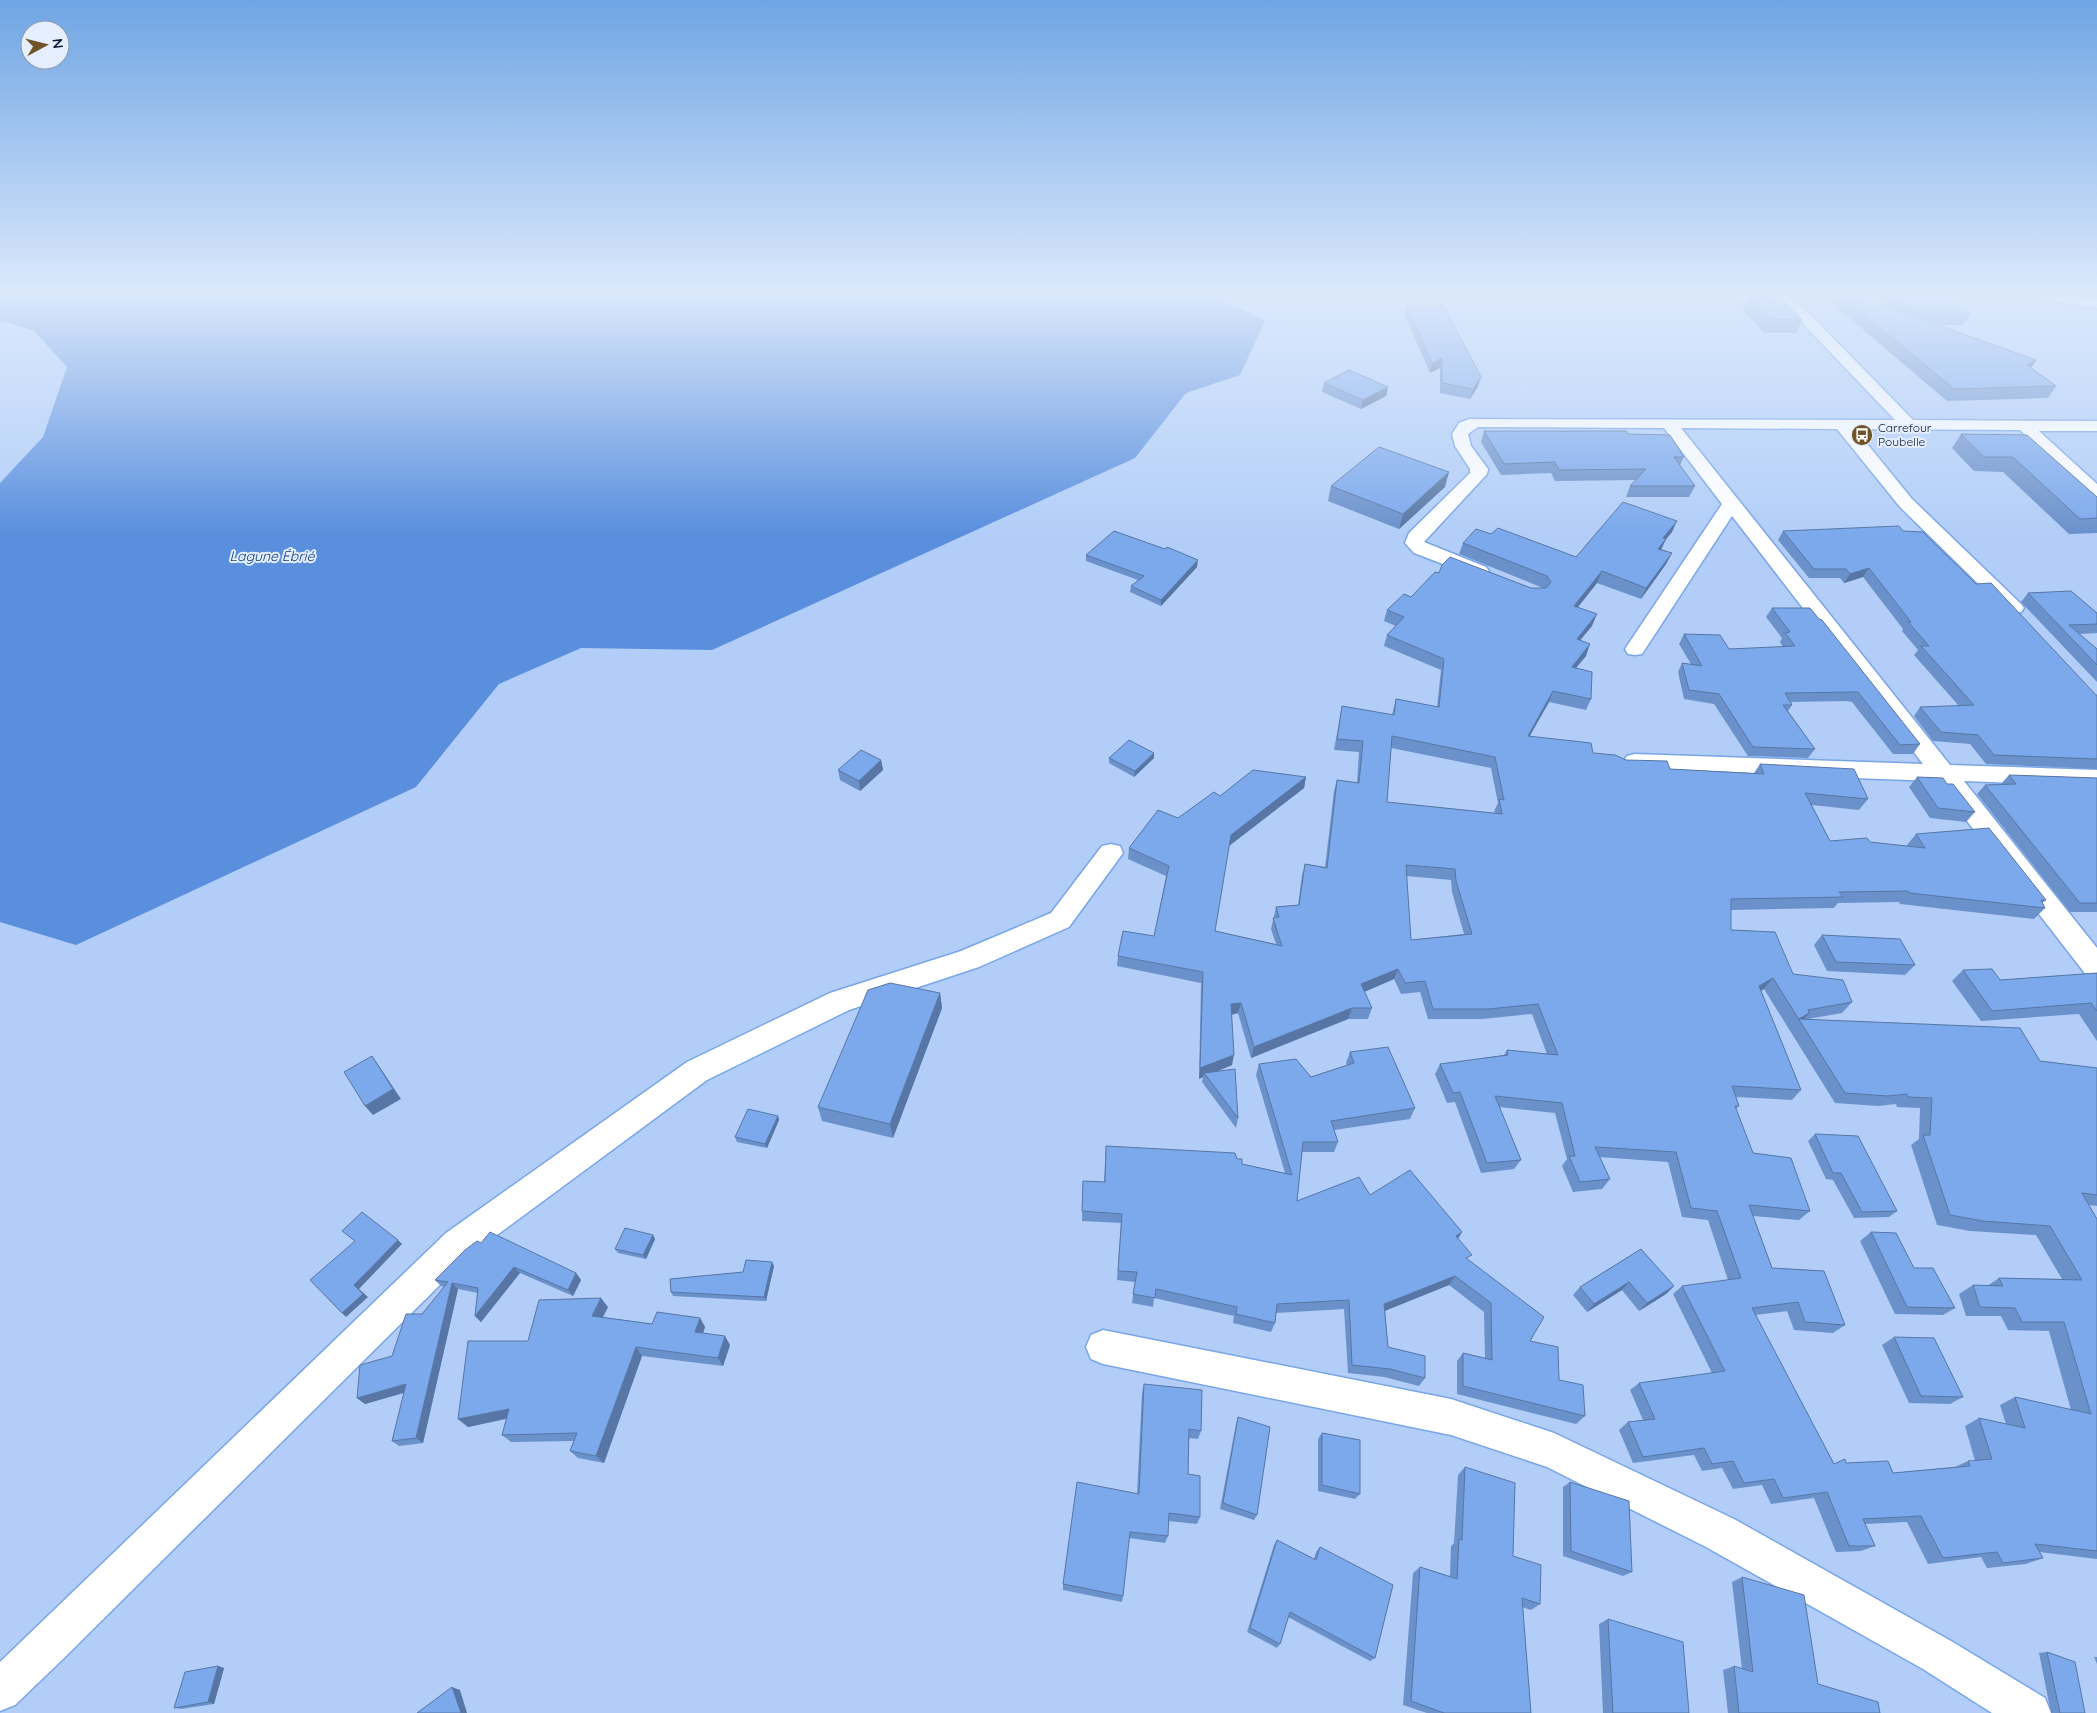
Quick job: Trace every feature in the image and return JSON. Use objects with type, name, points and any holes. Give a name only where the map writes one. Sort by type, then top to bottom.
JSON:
[{"type":"street","points":[[1861,375],[1910,426]]},
{"type":"street","points":[[1491,576],[1421,549],[1414,543],[1416,537],[1478,474],[1479,468],[1463,446],[1460,434],[1465,427],[1475,422],[2027,428],[2097,426]]},
{"type":"street","points":[[1670,424],[2097,968]]},
{"type":"street","points":[[1844,426],[1906,503],[1995,588],[2024,620]]},
{"type":"street","points":[[2027,428],[2097,494]]},
{"type":"street","points":[[1635,649],[1731,504]]},
{"type":"street","points":[[1620,761],[2097,778]]},
{"type":"street","points":[[0,1690],[56,1638],[458,1244],[697,1071],[840,1002],[970,959],[1060,920],[1111,853]]},
{"type":"street","points":[[1103,1346],[1451,1417],[1554,1451],[1720,1533],[1937,1655],[2030,1713]]},
{"type":"water","name":"Lagune Ébrié","points":[[64,375],[1240,375],[1186,393],[1135,458],[712,650],[581,648],[499,684],[416,787],[76,945],[0,922],[0,483],[43,437]]},
{"type":"building","points":[[1340,375],[1360,375],[1388,387],[1363,400],[1324,383]]},
{"type":"building","points":[[1442,375],[1480,375],[1481,377],[1473,389],[1442,383]]},
{"type":"building","points":[[1937,375],[2041,375],[2056,386],[1954,389]]},
{"type":"building","points":[[1484,431],[1626,431],[1628,434],[1670,435],[1684,457],[1674,457],[1695,486],[1630,486],[1646,469],[1559,470],[1555,462],[1504,464]]},
{"type":"building","points":[[1961,434],[2027,435],[2097,497],[2097,518],[2080,519],[2013,457],[1984,457]]},
{"type":"building","points":[[1379,447],[1449,472],[1403,514],[1331,486]]},
{"type":"building","points":[[1623,502],[1677,521],[1663,538],[1666,539],[1658,549],[1672,553],[1646,588],[1602,571],[1574,606],[1597,614],[1577,639],[1590,644],[1572,667],[1592,672],[1591,699],[1553,691],[1528,736],[1591,743],[1593,753],[1615,755],[1626,760],[1667,761],[1670,769],[1764,774],[1760,764],[1854,769],[1868,799],[1805,793],[1830,841],[1867,838],[1870,842],[1925,848],[1916,834],[1989,828],[2046,900],[2041,900],[2045,908],[1909,893],[1908,891],[1839,892],[1843,897],[1731,899],[1731,930],[1775,932],[1793,974],[1843,980],[1852,1002],[1808,1010],[1809,1013],[1799,1019],[2020,1028],[2040,1061],[2097,1068],[2097,1195],[2082,1193],[2097,1219],[2097,1551],[2035,1544],[2043,1558],[2003,1563],[1997,1552],[1943,1558],[1921,1516],[1863,1519],[1875,1546],[1849,1546],[1827,1492],[1783,1498],[1774,1479],[1744,1483],[1733,1461],[1712,1464],[1704,1448],[1643,1457],[1628,1422],[1655,1419],[1639,1383],[1725,1371],[1682,1286],[1741,1278],[1717,1211],[1691,1208],[1676,1152],[1595,1147],[1610,1179],[1580,1182],[1569,1156],[1575,1156],[1562,1103],[1495,1096],[1521,1160],[1487,1163],[1460,1092],[1453,1093],[1440,1064],[1508,1055],[1507,1050],[1558,1055],[1538,1004],[1488,1009],[1433,1009],[1425,981],[1405,983],[1398,969],[1361,984],[1372,1008],[1352,1008],[1254,1047],[1241,1003],[1231,1004],[1234,1055],[1200,1068],[1203,972],[1118,956],[1123,931],[1154,936],[1169,866],[1129,848],[1158,810],[1178,818],[1214,792],[1220,796],[1253,770],[1306,777],[1231,835],[1215,931],[1282,946],[1273,918],[1279,917],[1276,907],[1299,905],[1305,864],[1327,868],[1337,780],[1359,783],[1363,741],[1337,739],[1342,706],[1394,715],[1396,699],[1439,707],[1444,659],[1387,635],[1404,617],[1387,610],[1404,594],[1411,597],[1435,572],[1439,573],[1442,565],[1450,557],[1531,588],[1546,588],[1551,582],[1547,576],[1463,543],[1476,529],[1491,534],[1498,528],[1576,557]],"holes":[[[1392,736],[1495,757],[1504,800],[1499,799],[1502,814],[1387,802]],[[1406,865],[1455,869],[1456,881],[1472,934],[1411,940]],[[1773,978],[1845,1093],[1888,1096],[1907,1094],[1908,1097],[1932,1098],[1930,1135],[1923,1135],[1950,1215],[1983,1221],[2050,1226],[2082,1280],[1999,1278],[2003,1286],[1973,1285],[1980,1307],[2015,1308],[2022,1322],[2064,1322],[2091,1414],[2015,1397],[2025,1428],[1979,1418],[1992,1459],[1968,1461],[1970,1466],[1893,1473],[1888,1461],[1846,1463],[1845,1459],[1834,1464],[1752,1308],[1798,1302],[1805,1322],[1845,1325],[1824,1271],[1772,1268],[1749,1205],[1810,1211],[1791,1158],[1753,1153],[1735,1106],[1739,1106],[1732,1086],[1801,1090],[1759,986]]]},
{"type":"building","points":[[1899,526],[1903,531],[1923,532],[1976,584],[1991,583],[2097,695],[2097,759],[1994,755],[1978,735],[1941,732],[1920,707],[1974,705],[1921,646],[1929,646],[1908,622],[1911,622],[1869,568],[1850,574],[1846,569],[1814,569],[1783,531]]},
{"type":"building","points":[[1114,531],[1165,549],[1167,547],[1198,560],[1161,600],[1131,586],[1144,576],[1086,555]]},
{"type":"building","points":[[2071,591],[2097,613],[2097,624],[2069,625],[2097,649],[2097,665],[2028,593]]},
{"type":"building","points":[[1772,608],[1810,608],[1822,620],[1920,744],[1900,745],[1858,692],[1785,693],[1792,705],[1783,705],[1815,749],[1753,747],[1719,694],[1689,690],[1682,663],[1702,666],[1684,634],[1720,635],[1729,649],[1795,646],[1785,633],[1790,632]]},
{"type":"building","points":[[1129,740],[1154,753],[1135,771],[1109,758]]},
{"type":"building","points":[[861,750],[881,760],[859,781],[838,770]]},
{"type":"building","points":[[2009,775],[2097,778],[2097,903],[2080,903],[1985,785],[2016,784]]},
{"type":"building","points":[[1917,777],[1943,778],[1947,784],[1953,784],[1975,812],[1938,808]]},
{"type":"building","points":[[1822,935],[1900,939],[1915,965],[1836,962]]},
{"type":"building","points":[[1992,969],[2000,980],[2097,973],[2097,1011],[2091,1003],[1992,1011],[1963,970]]},
{"type":"building","points":[[890,983],[940,993],[890,1124],[818,1107],[868,990]]},
{"type":"building","points":[[1388,1047],[1415,1108],[1331,1121],[1338,1142],[1303,1142],[1297,1201],[1359,1177],[1370,1195],[1410,1170],[1462,1232],[1456,1236],[1472,1255],[1466,1258],[1544,1317],[1530,1341],[1558,1347],[1559,1380],[1583,1385],[1585,1416],[1463,1386],[1463,1353],[1492,1360],[1491,1303],[1455,1276],[1384,1304],[1388,1347],[1425,1356],[1425,1378],[1390,1369],[1352,1365],[1349,1300],[1277,1304],[1275,1323],[1236,1314],[1237,1307],[1156,1289],[1155,1298],[1133,1294],[1137,1272],[1118,1271],[1122,1214],[1082,1211],[1083,1181],[1105,1182],[1106,1146],[1235,1153],[1237,1159],[1242,1159],[1242,1164],[1292,1175],[1259,1064],[1296,1059],[1311,1077],[1354,1063],[1350,1052]]},
{"type":"building","points":[[372,1056],[393,1089],[365,1106],[344,1072]]},
{"type":"building","points":[[1235,1069],[1238,1118],[1204,1073]]},
{"type":"building","points":[[748,1109],[778,1116],[765,1144],[735,1137]]},
{"type":"building","points":[[1815,1134],[1858,1136],[1897,1211],[1862,1212],[1841,1173],[1833,1173]]},
{"type":"building","points":[[362,1212],[398,1240],[354,1285],[363,1294],[342,1313],[310,1280],[355,1241],[342,1231]]},
{"type":"building","points":[[625,1228],[653,1235],[643,1255],[615,1249]]},
{"type":"building","points":[[490,1232],[576,1273],[568,1290],[514,1267],[475,1316],[478,1288],[452,1283],[416,1438],[392,1441],[406,1384],[357,1398],[360,1365],[392,1356],[406,1314],[422,1314],[448,1282],[435,1280],[465,1250],[477,1241],[481,1243]]},
{"type":"building","points":[[1871,1232],[1896,1233],[1914,1268],[1933,1268],[1955,1308],[1907,1307]]},
{"type":"building","points":[[1641,1249],[1674,1286],[1647,1303],[1629,1282],[1594,1304],[1580,1287]]},
{"type":"building","points":[[746,1260],[772,1262],[764,1297],[671,1292],[670,1279],[743,1272]]},
{"type":"building","points":[[601,1298],[592,1316],[652,1324],[657,1312],[700,1318],[695,1332],[725,1336],[718,1358],[636,1347],[596,1456],[570,1451],[577,1433],[502,1435],[509,1409],[458,1419],[468,1341],[528,1341],[539,1300]]},
{"type":"building","points":[[1894,1337],[1934,1338],[1963,1397],[1921,1396]]},
{"type":"building","points":[[1144,1384],[1202,1390],[1201,1431],[1189,1429],[1188,1474],[1200,1476],[1200,1517],[1169,1513],[1168,1536],[1130,1532],[1123,1596],[1063,1584],[1077,1482],[1139,1494]]},
{"type":"building","points":[[1238,1417],[1270,1427],[1257,1515],[1223,1503]]},
{"type":"building","points":[[1322,1433],[1360,1440],[1360,1494],[1322,1485]]},
{"type":"building","points":[[1465,1467],[1515,1483],[1513,1556],[1541,1565],[1540,1604],[1522,1598],[1531,1713],[1444,1713],[1411,1701],[1420,1567],[1457,1579],[1459,1539],[1462,1540]]},
{"type":"building","points":[[1570,1482],[1629,1501],[1632,1572],[1571,1551]]},
{"type":"building","points":[[1277,1540],[1316,1560],[1320,1547],[1393,1585],[1375,1658],[1290,1612],[1280,1644],[1250,1628]]},
{"type":"building","points":[[1742,1577],[1804,1595],[1818,1684],[1878,1702],[1880,1713],[1739,1713],[1734,1666],[1753,1672]]},
{"type":"building","points":[[1608,1619],[1683,1642],[1689,1713],[1613,1713]]},
{"type":"building","points":[[2047,1652],[2075,1662],[2085,1713],[2060,1713]]},
{"type":"building","points":[[218,1666],[208,1702],[174,1708],[185,1672]]},
{"type":"building","points":[[452,1687],[461,1713],[417,1713]]},
{"type":"place","name":"Carrefour Poubelle","points":[[1862,435]]}]
